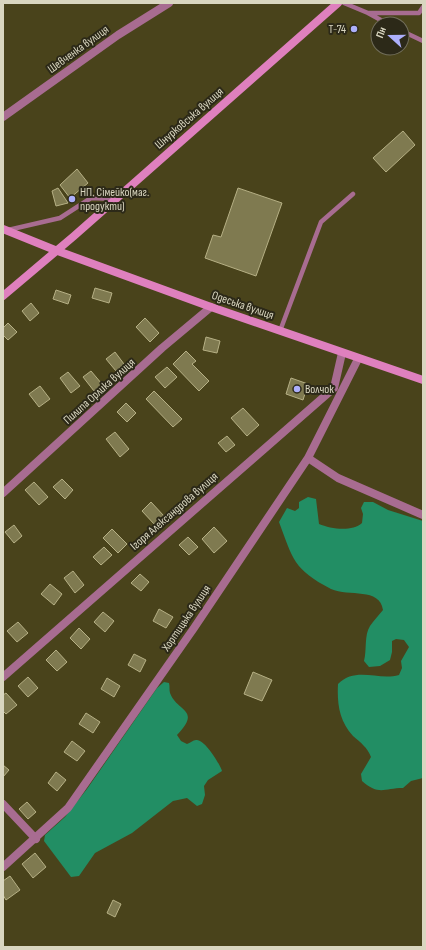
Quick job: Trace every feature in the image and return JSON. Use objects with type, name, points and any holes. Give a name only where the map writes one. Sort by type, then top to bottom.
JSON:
[{"type":"street","name":"Шевченка вулиця","points":[[3,117],[118,35],[169,3]]},
{"type":"street","name":"Шнурковська вулиця","points":[[3,296],[338,3]]},
{"type":"street","name":"Одеська вулиця","points":[[5,229],[55,250],[211,307],[358,359],[423,380]]},
{"type":"street","name":"Пилипа Орлика вулиця","points":[[3,493],[162,348],[211,307]]},
{"type":"street","name":"Ігоря Александрова вулиця","points":[[3,677],[334,388],[342,353]]},
{"type":"street","name":"Хортицька вулиця","points":[[3,867],[36,839],[68,808],[194,628],[308,458],[358,359]]},
{"type":"street","points":[[308,458],[338,478],[423,515]]},
{"type":"street","points":[[3,804],[36,839]]},
{"type":"lane","points":[[344,3],[373,16]]},
{"type":"lane","points":[[368,13],[419,13],[423,7]]},
{"type":"lane","points":[[410,35],[423,41]]},
{"type":"lane","points":[[280,331],[321,222],[353,194]]},
{"type":"lane","points":[[5,229],[60,218],[91,198],[115,199]]},
{"type":"green space","points":[[308,497],[316,499],[319,524],[329,527],[347,529],[358,526],[362,523],[363,514],[361,508],[364,502],[373,502],[388,510],[423,521],[423,778],[411,781],[403,788],[377,790],[368,786],[362,781],[361,774],[371,757],[366,748],[348,730],[342,718],[338,698],[338,684],[352,676],[399,675],[402,668],[401,661],[409,647],[404,640],[396,639],[392,641],[390,660],[380,666],[369,667],[364,661],[367,634],[370,626],[383,610],[381,603],[370,595],[331,589],[318,582],[296,562],[279,522],[287,508],[295,511],[299,508],[299,502]]},
{"type":"green space","points":[[164,682],[169,683],[170,693],[173,699],[186,711],[188,715],[184,727],[177,735],[181,741],[187,744],[194,740],[199,740],[203,743],[215,758],[222,771],[208,780],[204,786],[205,795],[202,804],[197,806],[187,798],[173,801],[132,833],[95,853],[79,876],[71,877],[44,841],[45,835],[65,817],[87,789],[157,688]]},
{"type":"building","points":[[403,131],[415,145],[386,172],[373,158]]},
{"type":"building","points":[[77,169],[88,183],[70,198],[60,185]]},
{"type":"building","points":[[58,188],[68,203],[56,206],[52,191]]},
{"type":"building","points":[[238,188],[282,203],[256,276],[205,258],[213,235],[221,237]]},
{"type":"building","points":[[95,288],[112,293],[109,303],[92,298]]},
{"type":"building","points":[[56,290],[71,295],[68,304],[53,299]]},
{"type":"building","points":[[31,303],[39,313],[30,321],[22,311]]},
{"type":"building","points":[[145,318],[159,333],[150,342],[136,327]]},
{"type":"building","points":[[8,323],[17,332],[8,340],[3,335],[3,328]]},
{"type":"building","points":[[206,337],[220,341],[217,353],[203,350]]},
{"type":"building","points":[[186,351],[196,361],[192,364],[209,381],[199,391],[173,364]]},
{"type":"building","points":[[115,352],[124,364],[116,371],[106,359]]},
{"type":"building","points":[[167,367],[177,377],[165,388],[155,377]]},
{"type":"building","points":[[91,371],[102,384],[94,391],[83,377]]},
{"type":"building","points":[[68,372],[80,386],[71,393],[60,378]]},
{"type":"building","name":"Волчок","points":[[291,378],[308,384],[303,400],[286,394]]},
{"type":"building","points":[[40,386],[50,399],[39,407],[29,394]]},
{"type":"building","points":[[154,391],[182,419],[173,427],[146,399]]},
{"type":"building","points":[[126,403],[136,413],[127,422],[117,412]]},
{"type":"building","points":[[243,408],[259,425],[247,436],[231,418]]},
{"type":"building","points":[[115,432],[129,449],[120,457],[106,439]]},
{"type":"building","points":[[227,436],[235,445],[226,452],[218,443]]},
{"type":"building","points":[[62,479],[73,490],[65,499],[53,487]]},
{"type":"building","points":[[34,482],[48,497],[39,505],[25,490]]},
{"type":"building","points":[[151,502],[164,516],[155,525],[142,511]]},
{"type":"building","points":[[14,525],[22,536],[14,543],[5,532]]},
{"type":"building","points":[[214,527],[227,541],[214,553],[202,539]]},
{"type":"building","points":[[112,529],[127,544],[118,553],[103,538]]},
{"type":"building","points":[[188,537],[198,547],[189,555],[179,545]]},
{"type":"building","points":[[104,547],[112,555],[101,565],[93,557]]},
{"type":"building","points":[[73,571],[84,585],[75,593],[64,578]]},
{"type":"building","points":[[140,574],[149,582],[141,591],[131,583]]},
{"type":"building","points":[[50,584],[62,594],[54,605],[41,594]]},
{"type":"building","points":[[159,609],[173,617],[166,628],[153,621]]},
{"type":"building","points":[[103,612],[114,621],[105,632],[94,622]]},
{"type":"building","points":[[18,622],[28,633],[17,642],[7,631]]},
{"type":"building","points":[[79,628],[90,639],[81,649],[70,638]]},
{"type":"building","points":[[56,650],[67,662],[57,671],[46,660]]},
{"type":"building","points":[[134,654],[146,660],[140,672],[128,665]]},
{"type":"building","points":[[253,672],[272,680],[262,701],[244,694]]},
{"type":"building","points":[[28,677],[38,688],[28,697],[18,686]]},
{"type":"building","points":[[107,678],[120,686],[114,697],[101,689]]},
{"type":"building","points":[[6,693],[17,705],[6,714],[3,711],[3,695]]},
{"type":"building","points":[[86,713],[100,722],[93,733],[79,724]]},
{"type":"building","points":[[72,741],[85,751],[77,761],[64,752]]},
{"type":"building","points":[[3,765],[9,770],[3,777]]},
{"type":"building","points":[[56,772],[66,780],[57,791],[48,783]]},
{"type":"building","points":[[27,802],[36,812],[28,819],[19,809]]},
{"type":"building","points":[[35,853],[46,867],[33,878],[22,864]]},
{"type":"building","points":[[10,876],[20,890],[6,900],[3,895],[3,881]]},
{"type":"building","points":[[113,900],[121,904],[115,917],[107,913]]},
{"type":"place","name":"Т-74","points":[[354,29]]},
{"type":"place","name":"НП. Сімейко(маг. продукти)","points":[[72,199]]},
{"type":"place","name":"Волчок","points":[[297,389]]}]
